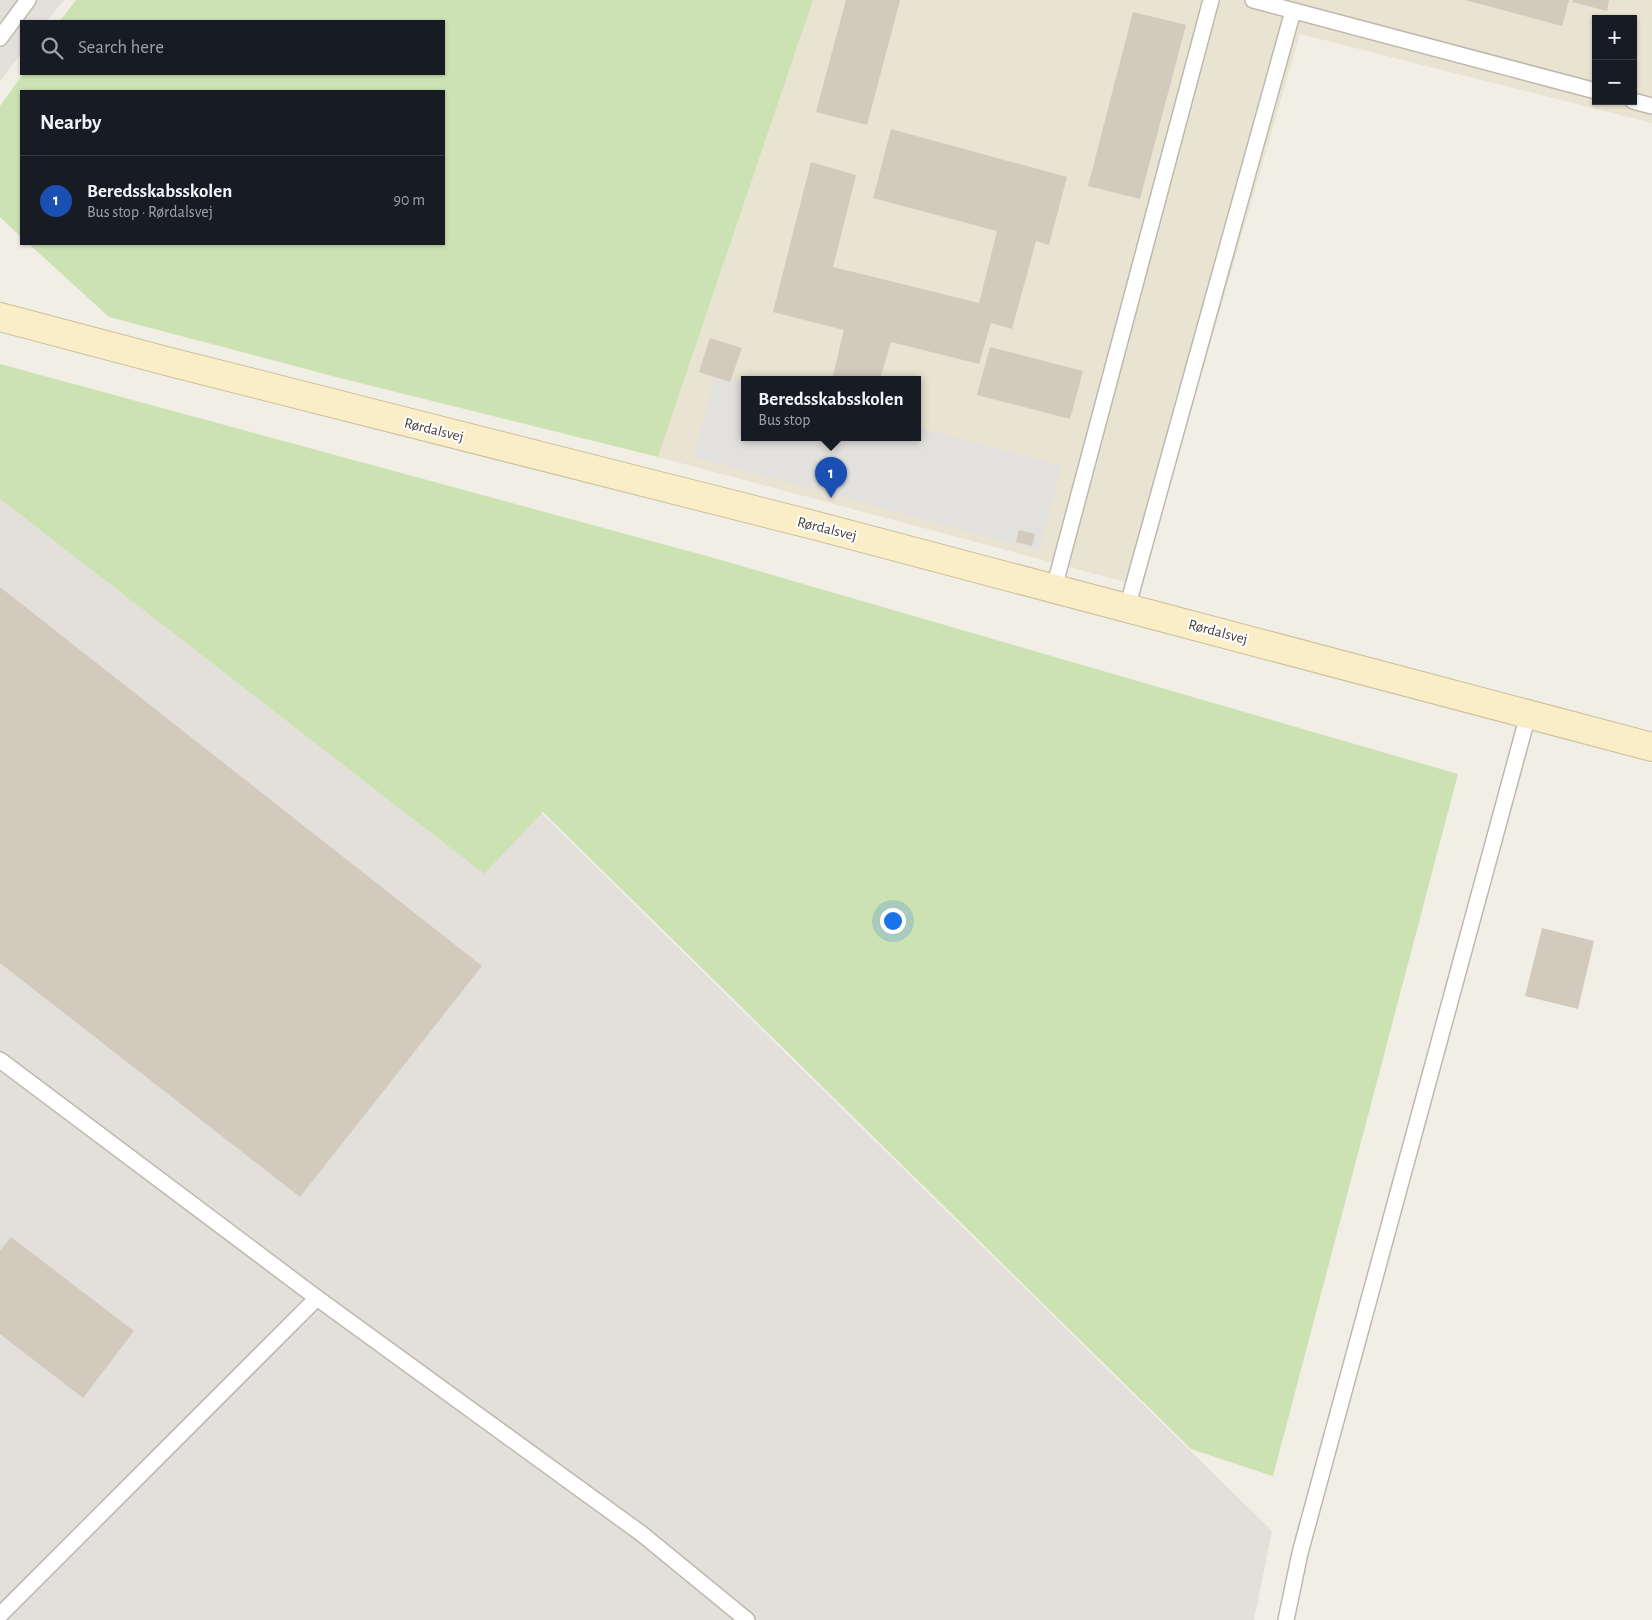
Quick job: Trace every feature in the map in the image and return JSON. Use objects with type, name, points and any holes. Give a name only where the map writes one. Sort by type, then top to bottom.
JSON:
[{"type":"street","name":"Rørdalsvej","points":[[0,317],[180,365],[821,527],[1652,747]]},
{"type":"lane","points":[[0,38],[28,0]]},
{"type":"lane","points":[[1054,588],[1211,0]]},
{"type":"lane","points":[[1253,0],[1592,90]]},
{"type":"lane","points":[[1127,608],[1292,10]]},
{"type":"lane","points":[[1637,102],[1652,106]]},
{"type":"lane","points":[[1286,1620],[1300,1553],[1528,715]]},
{"type":"lane","points":[[0,1060],[317,1298],[642,1534],[747,1620]]},
{"type":"lane","points":[[0,1616],[317,1298]]},
{"type":"shaded area","points":[[0,0],[64,0],[48,20],[20,20],[20,55],[0,81]]},
{"type":"shaded area","points":[[813,0],[1652,0],[1652,123],[1300,34],[1140,586],[658,457]]},
{"type":"shaded area","points":[[716,373],[741,380],[741,441],[921,441],[921,428],[1062,466],[1039,551],[694,457]]},
{"type":"shaded area","points":[[0,499],[484,874],[533,805],[1272,1531],[1254,1620],[0,1620]]},
{"type":"green space","points":[[76,0],[813,0],[658,457],[336,377],[109,317],[30,245],[445,245],[445,90],[20,90],[20,236],[0,217],[0,106],[22,75],[445,75],[445,20],[61,20]]},
{"type":"green space","points":[[0,364],[714,558],[1458,774],[1273,1476],[1191,1449],[543,812],[484,874],[0,499]]},
{"type":"building","points":[[846,0],[900,0],[867,125],[816,112]]},
{"type":"building","points":[[1465,0],[1569,0],[1562,26]]},
{"type":"building","points":[[1573,0],[1609,0],[1607,11],[1572,2]]},
{"type":"building","points":[[1133,12],[1186,25],[1140,199],[1088,186]]},
{"type":"building","points":[[891,129],[1067,177],[1049,245],[1036,241],[1012,329],[991,323],[979,364],[891,342],[881,376],[833,376],[844,330],[773,312],[811,162],[856,175],[833,267],[979,303],[997,231],[873,198]]},
{"type":"building","points":[[710,338],[742,348],[730,382],[699,372]]},
{"type":"building","points":[[990,347],[1083,371],[1070,419],[977,395]]},
{"type":"building","points":[[1019,530],[1035,534],[1032,546],[1016,542]]},
{"type":"building","points":[[0,587],[482,966],[300,1197],[0,963]]},
{"type":"building","points":[[1542,928],[1594,941],[1578,1009],[1525,996]]},
{"type":"building","points":[[11,1237],[134,1331],[83,1398],[0,1334],[0,1251]]},
{"type":"place","name":"Beredsskabsskolen","points":[[831,498]]}]
